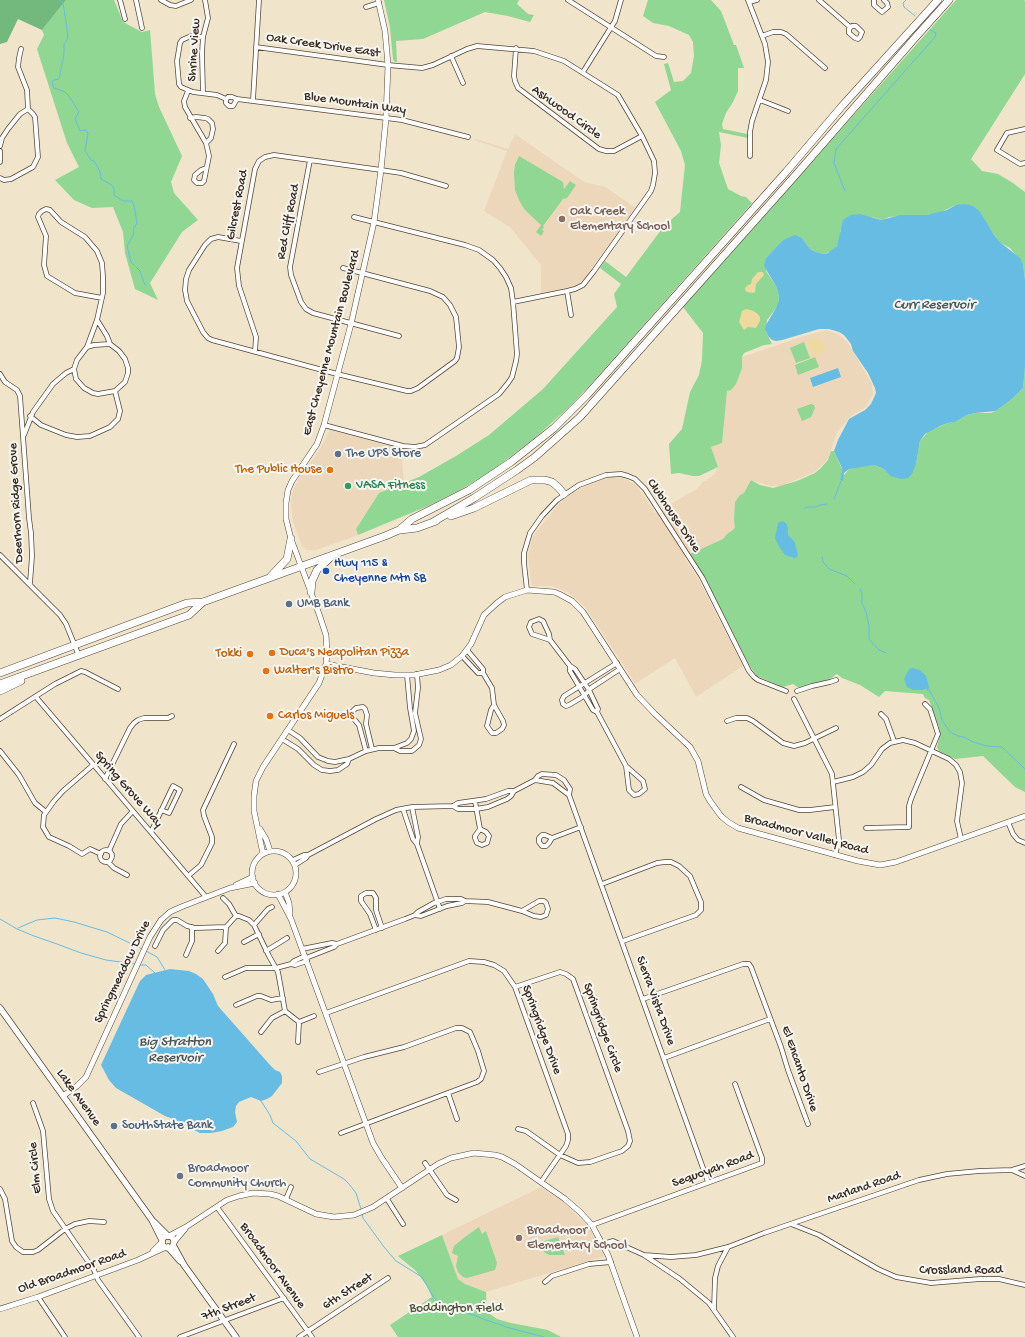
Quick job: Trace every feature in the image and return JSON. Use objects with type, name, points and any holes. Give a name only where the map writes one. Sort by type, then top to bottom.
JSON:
[{"type":"highway","points":[[399,530],[412,519],[469,490],[491,476],[529,449],[573,410],[780,178],[842,106],[938,0]]},
{"type":"highway","points":[[433,522],[517,470],[580,417],[949,0]]},
{"type":"highway","points":[[0,673],[187,603],[203,602],[399,530],[417,528],[474,508],[532,480],[545,480],[552,482],[564,494]]},
{"type":"highway","points":[[269,578],[286,559],[291,539]]},
{"type":"highway","points":[[311,592],[312,581],[317,570],[333,555]]},
{"type":"highway","points":[[0,684],[71,659],[189,614],[203,602]]},
{"type":"highway","points":[[0,669],[39,659]]},
{"type":"highway","points":[[0,692],[71,659]]},
{"type":"main road","name":"Lake Avenue","points":[[0,1008],[236,1337]]},
{"type":"main road","name":"Lake Avenue","points":[[152,1220],[172,1238],[168,1244]]},
{"type":"street","points":[[120,0],[125,19]]},
{"type":"street","points":[[136,0],[142,28]]},
{"type":"street","points":[[162,0],[170,5],[176,6],[191,0]]},
{"type":"street","name":"Shrine View","points":[[203,93],[203,37],[208,18],[205,0]]},
{"type":"street","points":[[253,100],[259,0]]},
{"type":"street","points":[[568,0],[656,56],[664,57]]},
{"type":"street","points":[[583,72],[611,27],[617,15],[621,0]]},
{"type":"street","points":[[750,156],[751,127],[766,80],[768,67],[768,56],[762,36],[748,1],[757,0]]},
{"type":"street","points":[[819,0],[850,27]]},
{"type":"street","points":[[874,0],[874,5],[882,12],[888,7],[888,3],[884,0]]},
{"type":"street","points":[[366,7],[379,2]]},
{"type":"street","name":"East Cheyenne Mountain Boulevard","points":[[264,854],[254,804],[256,781],[263,767],[320,683],[328,653],[326,636],[291,539],[286,519],[286,503],[288,490],[317,444],[324,425],[351,324],[374,222],[382,170],[388,65],[385,31],[379,2]]},
{"type":"street","points":[[762,36],[777,32],[786,34],[825,68]]},
{"type":"street","points":[[203,37],[191,36],[182,40],[180,43],[177,61],[178,83],[181,87],[188,91],[216,95],[226,99],[230,97],[237,98],[234,105],[230,106],[226,103],[226,99]]},
{"type":"street","points":[[463,83],[451,56],[477,46],[516,48],[534,51],[550,55],[564,61],[618,95],[642,136],[655,167],[651,191],[588,279],[579,287],[567,291],[513,302]]},
{"type":"street","name":"Oak Creek Drive East","points":[[256,47],[388,65],[422,68],[433,65],[451,56]]},
{"type":"street","name":"Ashwood Circle","points":[[516,48],[514,81],[518,88],[599,149],[606,151],[614,150],[642,136]]},
{"type":"street","points":[[0,179],[10,179],[33,167],[37,161],[39,153],[35,117],[28,109],[27,90],[18,67],[21,49]]},
{"type":"street","points":[[188,91],[184,104],[190,118],[206,143],[209,156],[206,168]]},
{"type":"street","name":"Blue Mountain Way","points":[[237,98],[402,120],[468,137]]},
{"type":"street","points":[[760,100],[788,111]]},
{"type":"street","points":[[0,146],[2,138],[8,129],[20,114],[28,109]]},
{"type":"street","points":[[190,118],[205,118],[212,124],[213,129],[211,138],[206,143]]},
{"type":"street","points":[[1025,129],[1007,133],[997,150],[1020,164],[1025,163]]},
{"type":"street","points":[[0,151],[0,162]]},
{"type":"street","name":"Gilcrest Road","points":[[255,352],[256,337],[238,280],[238,261],[255,169],[259,161],[265,157],[274,155],[401,173],[446,186]]},
{"type":"street","name":"Red Cliff Road","points":[[310,160],[290,267],[291,275],[301,302],[310,312],[399,336]]},
{"type":"street","name":"Deerhorn Ridge Grove","points":[[30,584],[32,556],[24,435],[30,416],[53,384],[66,373],[74,369],[77,360],[87,347],[97,320],[102,298],[104,286],[103,269],[97,251],[85,237],[61,222],[50,210],[46,209],[42,211],[38,217],[46,236],[44,265],[47,276],[75,294],[102,298]]},
{"type":"street","points":[[324,425],[410,448],[421,446],[429,443],[494,397],[508,383],[514,369],[517,354],[513,302],[508,282],[500,268],[486,255],[479,250],[465,245],[354,217]]},
{"type":"street","points":[[241,241],[214,237],[207,242],[187,274],[185,284],[187,301],[203,332],[208,338],[217,342],[402,391],[411,391],[418,388],[450,366],[457,358],[459,347],[456,317],[450,305],[443,297],[430,291],[343,268]]},
{"type":"street","points":[[567,291],[571,314]]},
{"type":"street","points":[[74,369],[76,379],[80,384],[88,391],[98,394],[116,392],[125,382],[128,374],[127,362],[123,355],[110,344],[97,320]]},
{"type":"street","points":[[87,347],[110,344]]},
{"type":"street","points":[[0,374],[5,382],[17,390],[20,396],[24,435]]},
{"type":"street","points":[[30,416],[41,425],[66,435],[77,437],[90,436],[110,427],[118,419],[120,412],[116,392]]},
{"type":"street","name":"Clubhouse Drive","points":[[527,590],[524,563],[526,543],[530,533],[542,516],[557,500],[579,485],[606,475],[622,474],[635,479],[640,483],[702,577],[754,677],[786,691]]},
{"type":"street","points":[[0,555],[60,615],[66,624],[79,656]]},
{"type":"street","name":"Broadmoor Valley Road","points":[[326,664],[374,673],[407,675],[446,667],[462,656],[467,650],[484,615],[505,597],[527,590],[554,592],[572,601],[583,612],[637,695],[647,707],[684,741],[694,754],[700,769],[706,794],[714,809],[728,822],[746,831],[858,861],[880,865],[896,862],[1025,816]]},
{"type":"street","points":[[550,640],[532,634],[529,627],[531,622],[538,619],[543,621],[550,640],[570,666],[575,669],[589,690],[598,709],[597,712],[626,766],[629,790],[634,794],[639,794],[645,789],[644,784],[641,778],[626,766]]},
{"type":"street","points":[[467,650],[484,669],[483,673],[492,688],[494,705],[503,721],[504,726],[499,732],[496,733],[492,733],[487,726],[491,710],[494,705]]},
{"type":"street","points":[[462,656],[478,673],[483,673]]},
{"type":"street","points":[[617,663],[563,698],[563,704],[566,706],[569,705],[584,696],[589,690],[620,668]]},
{"type":"street","points":[[570,666],[570,671],[584,696],[593,710],[597,712]]},
{"type":"street","points":[[0,719],[73,674],[83,671],[118,689]]},
{"type":"street","points":[[288,730],[300,738],[312,752],[322,759],[335,762],[349,759],[372,749],[394,748],[407,743],[414,732],[418,688],[417,674]]},
{"type":"street","points":[[394,748],[400,751],[408,752],[416,749],[421,743],[421,734],[410,708],[407,675]]},
{"type":"street","points":[[797,691],[836,680]]},
{"type":"street","name":"Spring Grove Way","points":[[36,697],[206,897]]},
{"type":"street","points":[[794,699],[830,770],[833,782],[839,840],[835,855]]},
{"type":"street","points":[[866,828],[909,827],[910,799],[938,737],[938,731],[930,709],[925,704]]},
{"type":"street","points":[[366,751],[359,725],[352,715],[352,712],[356,708],[363,707],[366,709],[366,724],[372,749]]},
{"type":"street","points":[[881,714],[886,719],[894,741]]},
{"type":"street","points":[[105,779],[134,723],[144,718],[168,718],[172,716]]},
{"type":"street","points":[[727,721],[736,718],[747,718],[790,745],[802,744],[836,728]]},
{"type":"street","points":[[282,739],[298,749],[318,768],[330,771],[338,770],[343,768],[349,759]]},
{"type":"street","points":[[833,782],[853,777],[863,772],[871,765],[885,746],[894,741],[907,741],[931,751],[949,759],[956,764],[960,772],[962,783],[957,821],[962,839]]},
{"type":"street","points":[[188,876],[201,865],[212,843],[212,837],[204,816],[204,810],[234,744]]},
{"type":"street","points":[[0,751],[19,775],[35,803],[46,812]]},
{"type":"street","points":[[308,758],[312,752]]},
{"type":"street","points":[[93,765],[63,791],[46,812],[43,819],[43,827],[49,837],[70,846],[82,854],[90,849],[101,854],[103,861],[108,862],[114,868],[127,875]]},
{"type":"street","points":[[294,863],[306,858],[308,855],[390,812],[412,807],[454,806],[458,803],[491,797],[508,791],[514,791],[535,780],[542,774],[556,775],[564,780],[570,788],[569,795],[581,827],[552,838]]},
{"type":"street","points":[[535,780],[553,783],[569,795]]},
{"type":"street","points":[[151,832],[161,810],[173,786],[180,790],[169,813],[161,810]]},
{"type":"street","points":[[741,787],[764,800],[799,810],[835,807]]},
{"type":"street","points":[[454,806],[458,809],[488,807],[502,802],[511,796],[514,791]]},
{"type":"street","points":[[475,801],[480,829]]},
{"type":"street","points":[[412,807],[418,837],[417,844]]},
{"type":"street","points":[[403,809],[440,909]]},
{"type":"street","points":[[109,851],[121,824],[133,811]]},
{"type":"street","points":[[1008,822],[1013,834],[1018,840],[1025,843]]},
{"type":"street","name":"East Cheyenne Mountain Boulevard","points":[[257,825],[266,840],[270,851]]},
{"type":"street","name":"Sierra Vista Drive","points":[[581,827],[644,999],[708,1182]]},
{"type":"street","points":[[101,854],[103,851],[109,851]]},
{"type":"street","points":[[108,862],[112,859],[112,853],[109,851]]},
{"type":"street","points":[[270,851],[279,851],[283,853],[294,863],[296,872],[295,880],[291,887],[285,892],[278,894],[270,894],[263,891],[254,880],[252,873],[254,864],[258,859],[270,851]]},
{"type":"street","points":[[602,884],[657,863],[671,862],[679,866],[690,876],[701,902],[701,910],[696,915],[623,942]]},
{"type":"street","name":"Springmeadow Drive","points":[[63,1096],[77,1086],[86,1077],[157,924],[170,912],[206,897],[254,880]]},
{"type":"street","points":[[285,892],[291,919]]},
{"type":"street","points":[[376,930],[370,914],[360,902],[361,896],[366,893],[373,893],[376,898],[376,910],[382,928]]},
{"type":"street","points":[[278,894],[291,919],[306,958],[366,1124],[378,1152],[402,1188]]},
{"type":"street","points":[[223,898],[229,904],[236,916],[249,920],[254,925],[278,972],[285,1011],[299,1022]]},
{"type":"street","points":[[226,977],[246,968],[276,968],[291,964],[294,961],[334,947],[337,944],[415,915],[418,912],[446,899],[488,902],[541,917],[546,915],[548,909],[544,901],[539,901],[522,911]]},
{"type":"street","points":[[415,915],[421,916],[462,903],[464,901]]},
{"type":"street","points":[[254,925],[272,906]]},
{"type":"street","points":[[218,951],[225,943],[226,927],[236,916]]},
{"type":"street","points":[[155,946],[163,930],[173,920],[177,920],[192,927],[226,927]]},
{"type":"street","points":[[186,955],[192,941],[192,927]]},
{"type":"street","points":[[244,942],[259,934]]},
{"type":"street","points":[[266,950],[288,938]]},
{"type":"street","points":[[302,949],[332,943],[337,944]]},
{"type":"street","name":"Springridge Drive","points":[[326,1013],[469,961],[479,961],[494,965],[504,971],[515,987],[568,1134],[568,1143],[541,1182]]},
{"type":"street","name":"El Encanto Drive","points":[[644,999],[749,964],[808,1124]]},
{"type":"street","points":[[566,974],[570,968]]},
{"type":"street","name":"Springridge Circle","points":[[515,987],[555,973],[563,972],[571,977],[628,1131],[630,1144]]},
{"type":"street","points":[[236,1005],[257,996],[261,996],[269,1000],[283,998]]},
{"type":"street","points":[[262,1032],[272,1018],[285,1011]]},
{"type":"street","points":[[299,1022],[314,1016]]},
{"type":"street","name":"El Encanto Drive","points":[[664,1058],[770,1019]]},
{"type":"street","points":[[298,1042],[299,1022]]},
{"type":"street","points":[[465,1029],[468,1023]]},
{"type":"street","points":[[319,1072],[369,1056],[398,1049],[456,1028],[465,1029],[471,1035],[478,1051],[483,1067],[483,1076],[477,1082],[341,1133]]},
{"type":"street","points":[[483,1076],[488,1079]]},
{"type":"street","name":"Sequoyah Road","points":[[592,1225],[760,1164],[763,1161],[735,1084]]},
{"type":"street","points":[[448,1094],[457,1119]]},
{"type":"street","name":"Elm Circle","points":[[33,1103],[43,1132],[50,1206],[94,1270],[98,1280],[139,1337]]},
{"type":"street","points":[[518,1129],[526,1131],[560,1155],[575,1162],[586,1163],[626,1149],[630,1144],[635,1147]]},
{"type":"street","name":"Old Broadmoor Road","points":[[169,1236],[233,1198],[253,1193],[270,1194],[286,1199],[316,1214],[334,1217],[354,1215],[368,1210],[444,1161],[458,1155],[474,1153],[495,1155],[508,1160],[541,1182],[575,1207],[592,1225],[611,1262],[637,1337]]},
{"type":"street","points":[[425,1163],[447,1195],[456,1200]]},
{"type":"street","name":"Marland Road","points":[[644,1255],[683,1257],[696,1255],[728,1247],[919,1180],[947,1174],[1012,1170],[1025,1166]]},
{"type":"street","name":"Marland Road","points":[[1012,1170],[1025,1176]]},
{"type":"street","points":[[286,1199],[291,1187]]},
{"type":"street","points":[[0,1189],[5,1199],[12,1241],[19,1250],[28,1252],[38,1250],[65,1229],[83,1221],[104,1222]]},
{"type":"street","points":[[387,1199],[403,1224]]},
{"type":"street","name":"Broadmoor Avenue","points":[[217,1207],[312,1337]]},
{"type":"street","name":"Crossland Road","points":[[790,1224],[819,1235],[878,1269],[896,1277],[931,1283],[998,1279],[1025,1285]]},
{"type":"street","name":"Old Broadmoor Road","points":[[0,1308],[138,1260],[168,1244],[186,1227]]},
{"type":"street","points":[[603,1244],[613,1241],[644,1255],[692,1288],[714,1309],[733,1337]]},
{"type":"street","points":[[714,1309],[715,1278],[718,1266],[728,1247]]},
{"type":"street","points":[[545,1282],[552,1276],[589,1264],[611,1262]]},
{"type":"street","name":"6th Street","points":[[299,1337],[388,1278]]},
{"type":"street","points":[[38,1296],[65,1337]]},
{"type":"street","name":"7th Street","points":[[180,1337],[284,1298]]},
{"type":"shaded area","name":"Oak Creek Elementary School","points":[[515,134],[584,182],[606,187],[635,208],[584,279],[575,286],[541,293],[541,265],[510,227],[484,211],[507,151],[474,140],[475,139],[508,149]]},
{"type":"shaded area","points":[[827,330],[838,334],[848,343],[872,384],[873,394],[866,407],[851,416],[837,432],[828,459],[816,471],[781,486],[770,486],[751,480],[744,493],[740,495],[735,502],[735,527],[733,530],[723,539],[684,557],[699,580],[743,666],[696,697],[675,658],[635,684],[586,608],[568,592],[552,586],[532,586],[528,555],[533,536],[561,501],[581,488],[607,477],[624,478],[637,486],[655,513],[697,489],[703,482],[715,474],[718,467],[711,447],[724,428],[723,425],[727,391],[742,368],[742,357],[807,335]]},
{"type":"shaded area","points":[[330,430],[401,448],[404,484],[379,493],[356,529],[358,535],[316,550],[307,550],[302,546],[293,521],[291,503],[293,491],[300,476],[319,451]]},
{"type":"shaded area","name":"Broadmoor Elementary School","points":[[541,1187],[563,1202],[583,1221],[594,1235],[605,1256],[486,1292],[465,1284],[458,1279],[442,1235]]},
{"type":"green space","points":[[0,0],[66,0],[42,30],[18,19],[7,42],[0,44]]},
{"type":"green space","points":[[66,0],[114,0],[123,22],[142,32],[150,30],[155,94],[159,107],[182,156],[171,182],[174,193],[198,220],[182,232],[150,283],[158,300],[135,289],[125,253],[123,232],[113,207],[92,208],[74,200],[55,180],[79,167],[67,143],[37,49],[44,35],[42,30]]},
{"type":"green space","points":[[384,0],[519,0],[517,4],[528,14],[534,15],[530,22],[485,12],[423,39],[396,41],[397,62],[395,62],[393,59],[390,27]]},
{"type":"green space","points":[[648,0],[711,0],[721,11],[744,68],[738,68],[738,91],[726,113],[722,124],[723,129],[747,134],[748,138],[719,132],[721,145],[719,163],[728,189],[746,197],[752,203],[591,384],[568,408],[536,437],[489,473],[460,490],[428,506],[358,535],[356,529],[379,493],[419,477],[456,456],[489,435],[543,389],[617,307],[614,294],[621,284],[600,268],[605,261],[626,277],[664,226],[680,212],[685,165],[681,151],[655,102],[671,90],[664,64],[668,63],[674,82],[683,81],[691,73],[694,56],[693,42],[689,35],[669,26],[653,23],[643,16]]},
{"type":"green space","points":[[956,0],[1025,1],[1025,74],[971,159],[982,171],[998,174],[1025,192],[1025,280],[1023,264],[1010,248],[1001,243],[987,225],[956,205],[939,213],[927,215],[889,217],[882,220],[872,217],[840,230],[840,237],[837,246],[832,251],[824,254],[810,249],[802,238],[783,240],[766,258],[766,271],[776,286],[779,296],[776,308],[767,320],[766,332],[772,344],[764,345],[744,353],[742,357],[742,368],[736,384],[731,390],[727,391],[722,443],[711,447],[718,467],[699,476],[679,473],[671,474],[669,444],[682,429],[690,392],[699,375],[702,360],[703,333],[683,307]]},
{"type":"green space","points":[[519,156],[563,182],[564,189],[570,181],[576,185],[567,198],[563,199],[543,226],[544,227],[542,230],[544,231],[541,236],[536,232],[541,225],[524,209],[515,190],[514,172]]},
{"type":"green space","points":[[804,342],[810,358],[796,363],[790,348]]},
{"type":"green space","points":[[815,357],[819,367],[798,375],[795,365]]},
{"type":"green space","points":[[1025,367],[1025,792],[1015,787],[983,756],[955,759],[939,751],[937,747],[940,736],[939,727],[929,700],[925,698],[923,694],[885,691],[879,697],[860,685],[842,678],[837,674],[830,680],[817,682],[799,688],[793,684],[783,687],[757,676],[749,665],[704,576],[690,554],[723,539],[733,530],[735,527],[735,502],[740,495],[744,493],[751,480],[760,485],[773,488],[797,481],[815,473],[820,469],[828,460],[831,451],[834,451],[842,469],[840,480],[849,469],[874,465],[884,469],[890,476],[916,464],[920,441],[929,431],[948,423],[955,422],[967,415],[975,413],[991,413],[1013,398],[1023,388]]},
{"type":"green space","points":[[811,404],[814,405],[815,408],[811,417],[802,421],[797,409]]},
{"type":"green space","points":[[479,1227],[482,1234],[486,1231],[497,1263],[495,1270],[467,1278],[463,1277],[458,1272],[456,1266],[458,1256],[452,1253],[454,1246]]},
{"type":"green space","name":"Boddington Field","points":[[442,1235],[458,1279],[465,1284],[486,1292],[487,1312],[497,1319],[548,1330],[561,1337],[398,1337],[390,1325],[432,1297],[427,1286],[416,1271],[398,1256]]},
{"type":"green space","points":[[558,1237],[565,1255],[549,1255],[544,1252],[541,1242]]},
{"type":"sand","points":[[758,272],[763,272],[764,275],[756,284],[755,292],[747,292],[745,288],[751,284],[752,279]]},
{"type":"sand","points":[[746,309],[757,313],[760,317],[760,321],[756,328],[748,327],[744,330],[739,322],[742,311]]},
{"type":"sand","points":[[819,337],[826,351],[813,356],[807,341]]},
{"type":"water","name":"Curr Reservoir","points":[[965,204],[973,206],[980,212],[994,235],[1001,243],[1020,258],[1023,264],[1025,280],[1025,367],[1023,388],[996,411],[967,415],[955,422],[940,426],[925,434],[920,441],[916,464],[912,474],[908,478],[901,479],[890,476],[884,469],[874,465],[849,469],[844,473],[843,481],[840,480],[842,468],[834,451],[838,440],[849,419],[865,410],[871,404],[876,393],[875,388],[868,373],[853,351],[851,344],[844,335],[839,332],[829,329],[819,329],[776,341],[772,340],[768,336],[765,329],[766,325],[776,308],[779,296],[776,286],[764,266],[766,258],[783,240],[795,235],[802,238],[810,249],[824,254],[828,253],[837,246],[843,220],[851,215],[860,214],[881,220],[901,215],[927,215],[947,210],[956,205]]},
{"type":"water","points":[[838,368],[841,377],[813,387],[810,378]]},
{"type":"water","points":[[782,521],[786,523],[788,535],[795,543],[798,555],[796,558],[785,555],[775,538],[778,523]]},
{"type":"water","points":[[912,668],[920,670],[926,676],[929,687],[928,691],[926,689],[913,690],[907,687],[904,679],[909,669]]},
{"type":"water","name":"Big Stratton Reservoir","points":[[170,969],[189,971],[203,979],[213,994],[218,1006],[270,1065],[275,1070],[280,1072],[282,1076],[282,1083],[272,1096],[261,1101],[251,1097],[239,1102],[236,1106],[235,1112],[237,1122],[233,1127],[222,1131],[200,1133],[176,1120],[165,1116],[116,1088],[109,1080],[101,1065],[140,981],[146,975]]},
{"type":"waterway","points":[[59,0],[63,3],[68,36],[64,44],[64,54],[59,79],[52,82],[53,86],[54,88],[65,92],[79,112],[75,119],[80,131],[86,130],[88,133],[85,151],[100,171],[101,179],[112,185],[114,195],[123,201],[132,201],[134,205],[137,223],[134,228],[133,236],[127,246],[131,262],[140,271],[145,285]]},
{"type":"waterway","points":[[906,0],[903,3],[904,7],[915,16]]},
{"type":"waterway","points":[[845,191],[834,163],[836,149],[935,37],[936,33],[930,30]]},
{"type":"waterway","points":[[834,499],[841,481]]},
{"type":"waterway","points":[[805,508],[827,504]]},
{"type":"waterway","points":[[822,557],[823,562],[829,569],[847,576],[855,584]]},
{"type":"waterway","points":[[860,589],[862,594],[862,603],[866,612],[869,626],[869,639],[879,650],[886,653]]},
{"type":"waterway","points":[[929,690],[939,708],[942,720],[950,732],[973,742],[987,746],[1002,747],[1025,769]]},
{"type":"waterway","points":[[18,928],[37,920],[55,918],[107,932],[142,949]]},
{"type":"waterway","points":[[0,919],[17,929],[81,953],[106,960],[135,964]]},
{"type":"waterway","points":[[146,951],[157,957],[165,970]]},
{"type":"waterway","points":[[140,965],[146,965],[155,973]]},
{"type":"waterway","points":[[261,1101],[273,1123],[296,1141],[310,1159],[344,1179],[349,1184],[356,1193],[361,1209]]},
{"type":"waterway","points":[[362,1214],[363,1218],[384,1247],[396,1261],[422,1277],[434,1298],[453,1310],[462,1311],[506,1327],[544,1337]]},
{"type":"place","name":"Oak Creek Elementary School","points":[[562,219]]},
{"type":"place","name":"The UPS Store","points":[[338,454]]},
{"type":"place","name":"The Public House","points":[[330,470]]},
{"type":"place","name":"VASA Fitness","points":[[348,486]]},
{"type":"place","name":"Hwy 115 & Cheyenne Mtn SB","points":[[326,571]]},
{"type":"place","name":"UMB Bank","points":[[289,604]]},
{"type":"place","name":"Duca's Neapolitan Pizza","points":[[272,653]]},
{"type":"place","name":"Tokki","points":[[250,654]]},
{"type":"place","name":"Walter's Bistro","points":[[266,671]]},
{"type":"place","name":"Carlos Miguels","points":[[270,716]]},
{"type":"place","name":"SouthState Bank","points":[[114,1126]]},
{"type":"place","name":"Broadmoor Community Church","points":[[180,1176]]},
{"type":"place","name":"Broadmoor Elementary School","points":[[519,1238]]}]
